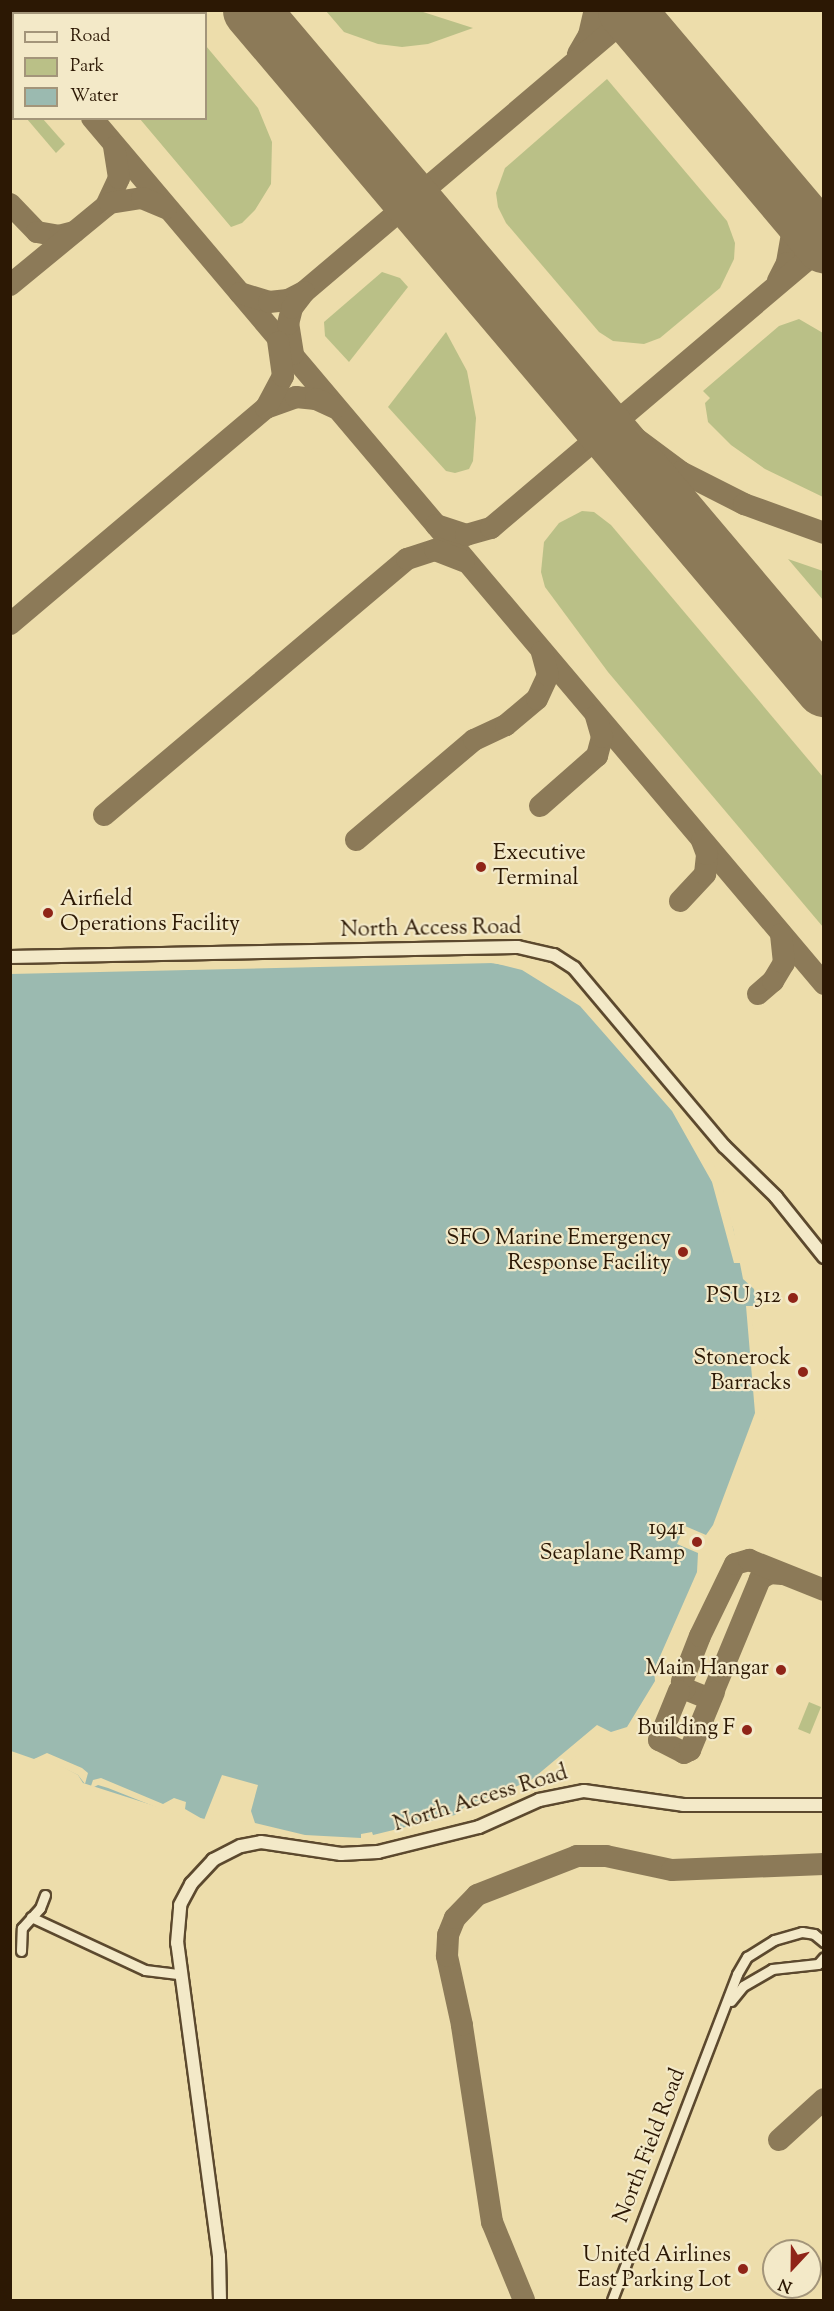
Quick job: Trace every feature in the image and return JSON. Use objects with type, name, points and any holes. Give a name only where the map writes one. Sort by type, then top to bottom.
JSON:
[{"type":"street","name":"North Access Road","points":[[10,957],[518,948],[554,955],[574,968],[724,1146],[776,1197],[824,1257]]},
{"type":"street","name":"North Access Road","points":[[220,2301],[219,2256],[180,1974],[177,1929],[185,1894],[213,1860],[241,1846],[274,1843],[341,1854],[378,1852],[479,1827],[539,1800],[584,1791],[607,1791],[683,1805],[824,1805]]},
{"type":"street","points":[[21,1951],[22,1928],[45,1895]]},
{"type":"street","points":[[31,1917],[145,1970],[180,1974]]},
{"type":"street","name":"North Field Road","points":[[612,2301],[737,1974],[759,1947],[802,1932],[814,1934],[824,1942]]},
{"type":"street","name":"North Field Road","points":[[726,2006],[743,1986],[772,1969],[818,1964],[824,1957]]},
{"type":"green space","points":[[175,10],[177,12],[49,11]]},
{"type":"green space","points":[[326,11],[420,11],[473,28],[428,44],[402,47],[378,44],[344,32]]},
{"type":"green space","points":[[207,47],[258,108],[272,142],[271,184],[255,210],[242,223],[231,227],[141,120],[207,120]]},
{"type":"green space","points":[[607,79],[727,221],[735,243],[734,259],[720,288],[660,338],[644,344],[613,341],[599,332],[506,223],[498,207],[496,193],[505,168]]},
{"type":"green space","points":[[28,120],[44,120],[65,144],[56,153]]},
{"type":"green space","points":[[382,272],[400,278],[408,287],[349,362],[325,336],[324,322]]},
{"type":"green space","points":[[799,319],[823,333],[823,497],[765,469],[731,445],[708,422],[705,403],[710,398],[703,391],[779,326]]},
{"type":"green space","points":[[446,332],[467,371],[476,418],[473,461],[469,469],[455,473],[446,471],[388,407]]},
{"type":"green space","points":[[582,511],[594,512],[611,525],[823,777],[823,927],[608,672],[545,587],[541,572],[544,542],[559,523]]},
{"type":"green space","points":[[788,559],[823,571],[823,600]]},
{"type":"green space","points":[[809,1702],[821,1707],[810,1734],[798,1729]]},
{"type":"water","points":[[477,961],[525,968],[586,1004],[683,1116],[733,1228],[743,1279],[754,1289],[756,1308],[751,1318],[766,1407],[638,1727],[618,1739],[605,1733],[500,1808],[346,1845],[247,1826],[249,1820],[213,1810],[210,1820],[180,1814],[83,1783],[78,1775],[44,1757],[34,1759],[11,1751],[10,970]]},
{"type":"pier","points":[[477,958],[526,965],[554,977],[588,1001],[623,1041],[685,1114],[706,1147],[721,1181],[742,1263],[734,1263],[712,1182],[672,1111],[580,1006],[522,970],[494,963],[10,974],[10,967]]},
{"type":"pier","points":[[746,1306],[759,1306],[752,1321],[769,1408],[656,1695],[635,1734],[618,1742],[604,1736],[501,1811],[471,1822],[346,1848],[246,1829],[245,1822],[214,1814],[210,1823],[176,1815],[98,1785],[90,1789],[93,1780],[101,1778],[163,1804],[174,1798],[186,1802],[185,1809],[204,1820],[222,1775],[258,1785],[251,1811],[255,1823],[305,1835],[361,1838],[361,1834],[372,1832],[373,1835],[455,1815],[467,1805],[530,1781],[597,1725],[611,1732],[627,1727],[655,1681],[654,1670],[697,1572],[698,1553],[677,1544],[685,1526],[706,1535],[713,1525],[755,1413]]},
{"type":"pier","points":[[47,1753],[82,1768],[88,1773],[85,1784],[78,1775],[45,1759],[34,1759]]},
{"type":"taxiway","points":[[578,54],[589,35],[595,10]]},
{"type":"taxiway","points":[[240,293],[269,302],[288,300],[304,292],[636,10]]},
{"type":"taxiway","points":[[651,10],[652,32],[662,52]]},
{"type":"taxiway","points":[[94,120],[824,984]]},
{"type":"taxiway","points":[[106,206],[119,178],[114,147]]},
{"type":"taxiway","points":[[773,184],[784,205],[792,234],[787,263],[778,281]]},
{"type":"taxiway","points":[[779,191],[808,208],[824,212]]},
{"type":"taxiway","points":[[10,285],[110,203],[142,198],[166,208]]},
{"type":"taxiway","points":[[10,204],[37,232],[59,236],[74,232]]},
{"type":"taxiway","points":[[436,525],[466,535],[491,528],[824,246]]},
{"type":"taxiway","points":[[293,354],[288,324],[292,308],[304,292]]},
{"type":"taxiway","points":[[10,624],[266,408],[283,376],[278,342]]},
{"type":"taxiway","points":[[571,390],[681,472],[744,504],[824,533]]},
{"type":"taxiway","points":[[266,408],[296,397],[316,399],[335,408]]},
{"type":"taxiway","points":[[104,815],[407,559],[435,550],[464,561]]},
{"type":"taxiway","points":[[356,840],[474,740],[506,725],[537,699],[548,675],[542,652]]},
{"type":"taxiway","points":[[540,806],[597,756],[602,737],[596,716]]},
{"type":"taxiway","points":[[680,901],[705,874],[707,854],[702,841]]},
{"type":"taxiway","points":[[758,994],[773,981],[784,963],[781,934]]},
{"type":"taxiway","points":[[782,1574],[770,1573],[760,1579],[712,1695],[705,1697],[685,1689],[682,1682],[700,1636],[735,1564],[749,1560],[824,1590]]},
{"type":"taxiway","points":[[685,1689],[679,1691],[659,1740],[684,1753],[690,1750],[714,1692]]},
{"type":"taxiway","points":[[524,2300],[492,2222],[462,2025],[447,1956],[448,1935],[455,1918],[477,1895],[577,1856],[606,1856],[672,1870],[824,1864]]},
{"type":"taxiway","points":[[779,2140],[824,2099]]},
{"type":"runway","points":[[251,10],[824,688]]},
{"type":"runway","points":[[626,10],[824,244]]},
{"type":"place","name":"Executive Terminal","points":[[481,867]]},
{"type":"place","name":"Airfield Operations Facility","points":[[48,913]]},
{"type":"place","name":"SFO Marine Emergency Response Facility","points":[[683,1252]]},
{"type":"place","name":"PSU 312","points":[[793,1298]]},
{"type":"place","name":"Stonerock Barracks","points":[[803,1372]]},
{"type":"place","name":"1941 Seaplane Ramp","points":[[697,1542]]},
{"type":"place","name":"Main Hangar","points":[[781,1670]]},
{"type":"place","name":"Building F","points":[[747,1730]]},
{"type":"place","name":"United Airlines East Parking Lot","points":[[743,2269]]}]
